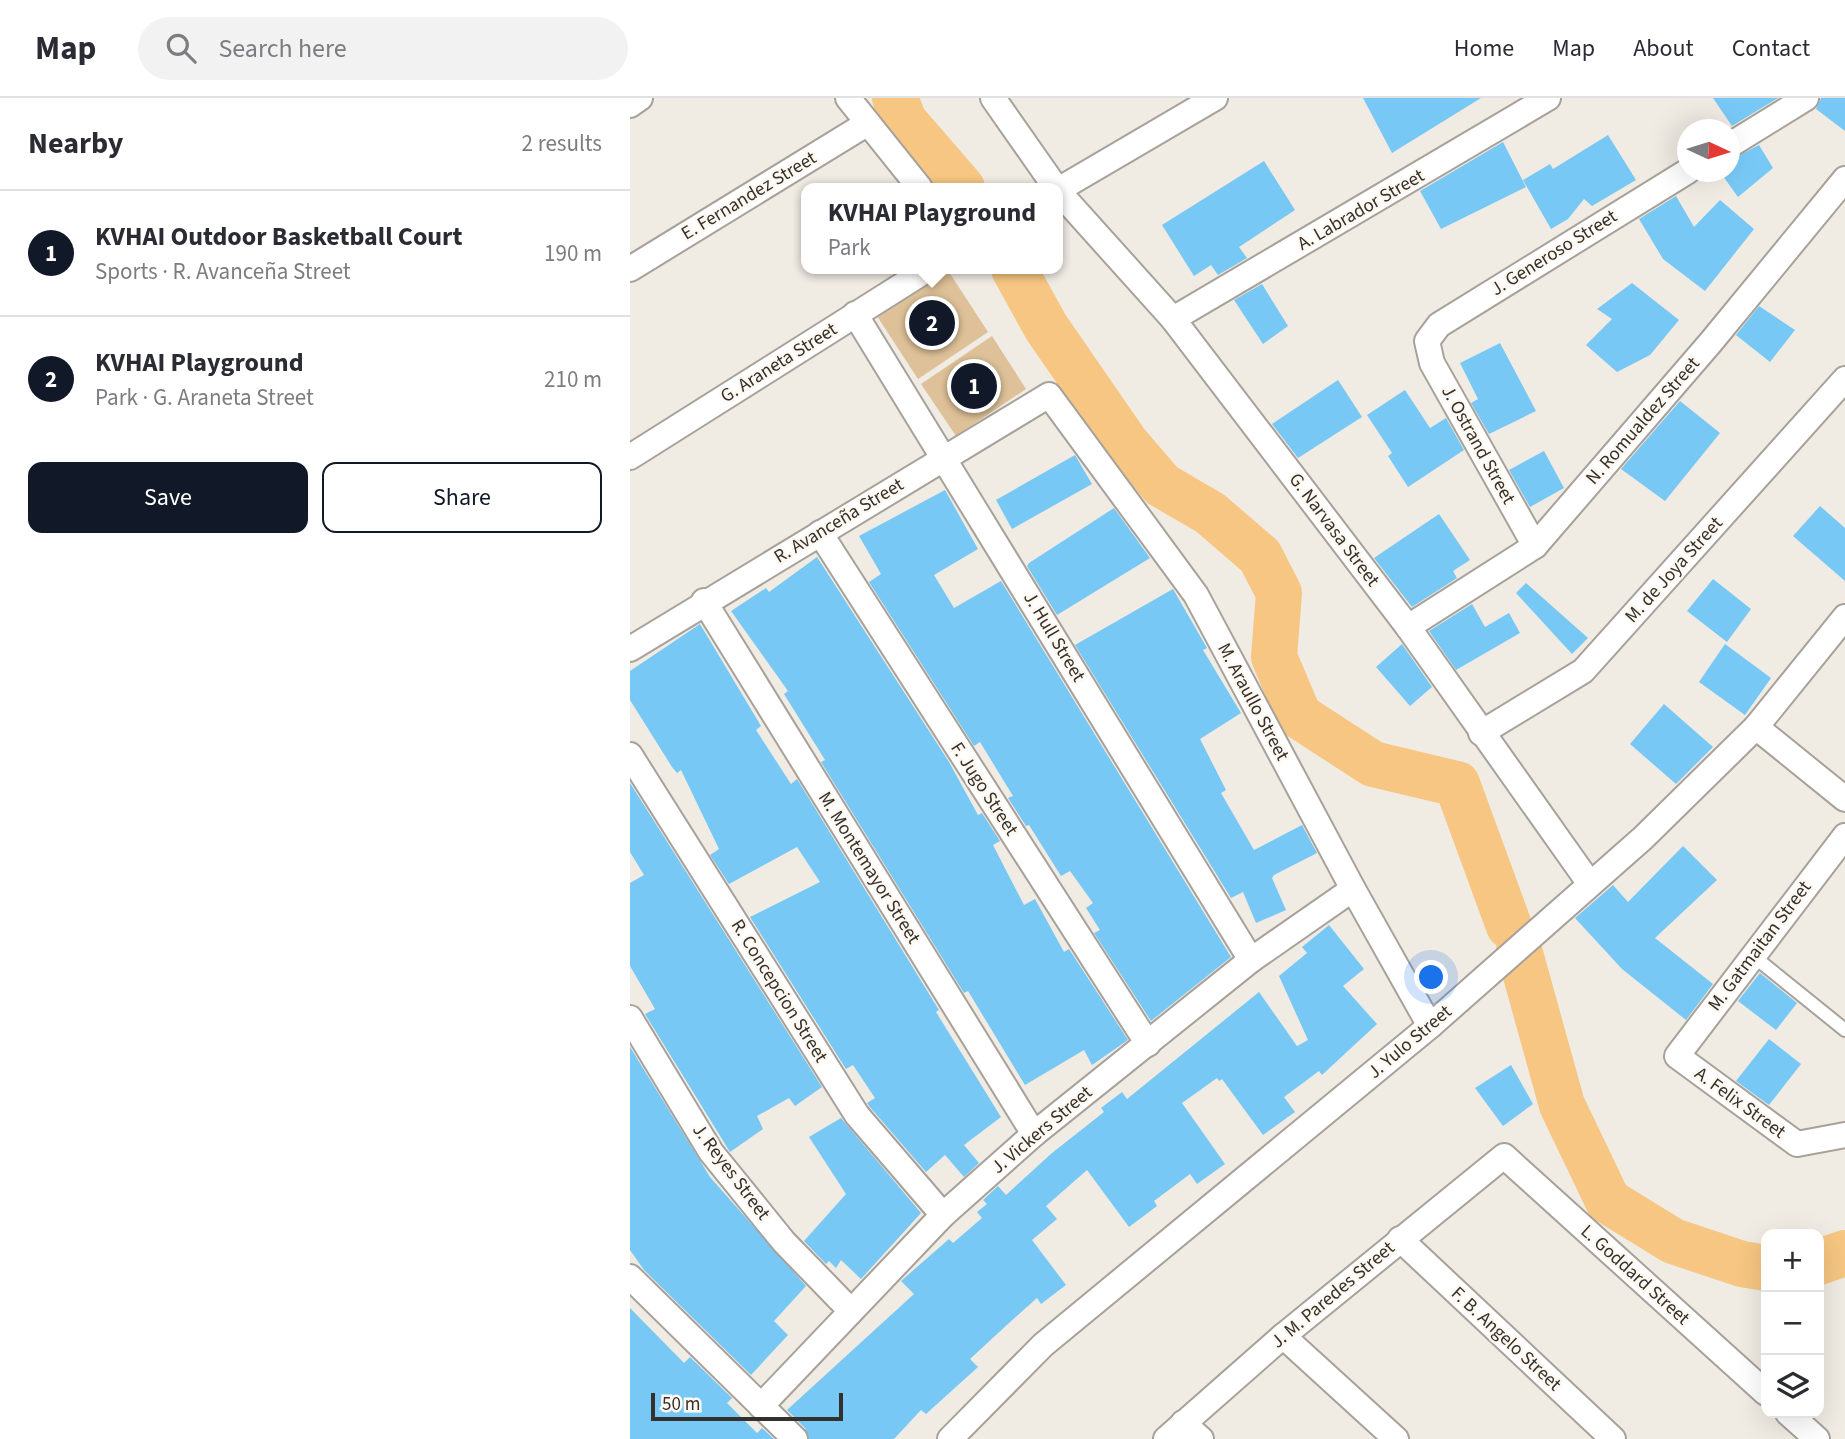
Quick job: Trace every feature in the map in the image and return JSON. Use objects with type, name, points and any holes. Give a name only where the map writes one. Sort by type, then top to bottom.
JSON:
[{"type":"street","points":[[630,105],[640,98]]},
{"type":"street","points":[[848,98],[916,183]]},
{"type":"street","name":"G. Narvasa Street","points":[[993,98],[1052,183]]},
{"type":"street","points":[[1063,187],[1215,98]]},
{"type":"street","name":"A. Labrador Street","points":[[1173,319],[1548,98]]},
{"type":"street","points":[[1740,139],[1806,98]]},
{"type":"street","name":"E. Fernandez Street","points":[[630,269],[868,123]]},
{"type":"street","name":"J. Generoso Street","points":[[1427,341],[1439,325],[1677,178]]},
{"type":"street","name":"N. Romualdez Street","points":[[1408,628],[1535,546],[1711,342],[1845,179]]},
{"type":"street","name":"G. Narvasa Street","points":[[1063,197],[1173,319],[1408,628],[1590,884]]},
{"type":"street","name":"G. Araneta Street","points":[[630,457],[920,274]]},
{"type":"street","name":"J. Hull Street","points":[[855,314],[1251,960]]},
{"type":"street","name":"J. Ostrand Street","points":[[1427,341],[1432,363],[1535,546]]},
{"type":"street","name":"M. de Joya Street","points":[[1481,733],[1583,671],[1845,379]]},
{"type":"street","name":"R. Avanceña Street","points":[[630,649],[704,601],[1049,395]]},
{"type":"street","name":"M. Araullo Street","points":[[1049,395],[1196,595],[1353,889],[1430,1026]]},
{"type":"street","name":"F. Jugo Street","points":[[820,533],[1148,1044]]},
{"type":"street","name":"M. Montemayor Street","points":[[704,601],[1034,1134]]},
{"type":"street","name":"J. Yulo Street","points":[[950,1439],[1043,1345],[1430,1026],[1643,838],[1756,727],[1845,617]]},
{"type":"street","points":[[1756,727],[1845,799]]},
{"type":"street","name":"R. Concepcion Street","points":[[630,755],[857,1115],[943,1215]]},
{"type":"street","name":"M. Gatmaitan Street","points":[[1677,1056],[1845,836]]},
{"type":"street","name":"J. Vickers Street","points":[[761,1406],[943,1215],[1034,1134],[1251,960],[1353,889]]},
{"type":"street","name":"J. Reyes Street","points":[[630,1018],[711,1152],[784,1241],[851,1311]]},
{"type":"street","name":"A. Felix Street","points":[[1677,1056],[1797,1144],[1845,1135]]},
{"type":"street","name":"J. M. Paredes Street","points":[[1183,1434],[1283,1336],[1504,1156]]},
{"type":"street","name":"L. Goddard Street","points":[[1504,1156],[1761,1388]]},
{"type":"street","name":"F. B. Angelo Street","points":[[1400,1239],[1613,1439]]},
{"type":"street","points":[[630,1277],[795,1439]]},
{"type":"street","points":[[1283,1336],[1396,1439]]},
{"type":"street","points":[[1794,1418],[1817,1439]]},
{"type":"lane","points":[[1752,955],[1845,1030]]},
{"type":"shaded area","points":[[934,274],[950,274],[988,332],[918,379],[875,313]]},
{"type":"shaded area","points":[[992,336],[1026,389],[956,436],[921,384]]},
{"type":"building","points":[[1363,98],[1481,98],[1392,153]]},
{"type":"building","points":[[1713,98],[1778,98],[1740,121],[1740,119],[1727,119]]},
{"type":"building","points":[[1821,98],[1845,98],[1845,131],[1816,109]]},
{"type":"building","points":[[1608,135],[1636,180],[1592,206],[1584,199],[1568,219],[1551,229],[1523,180],[1550,164],[1553,169]]},
{"type":"building","points":[[1503,142],[1526,187],[1441,229],[1420,191]]},
{"type":"building","points":[[1759,145],[1773,168],[1738,197],[1727,182],[1740,182],[1740,155]]},
{"type":"building","points":[[1264,161],[1295,210],[1239,247],[1247,258],[1218,275],[1211,265],[1194,276],[1162,225]]},
{"type":"building","points":[[1676,196],[1694,227],[1720,200],[1754,229],[1705,291],[1663,259],[1639,219]]},
{"type":"building","points":[[1632,283],[1679,320],[1650,355],[1617,372],[1586,345],[1612,319],[1597,309]]},
{"type":"building","points":[[1262,284],[1288,326],[1263,344],[1234,300]]},
{"type":"building","points":[[1759,306],[1795,330],[1770,362],[1736,335]]},
{"type":"building","points":[[1500,343],[1536,411],[1489,434],[1471,403],[1478,399],[1460,363]]},
{"type":"building","points":[[1338,380],[1362,417],[1298,458],[1272,424]]},
{"type":"building","points":[[1405,390],[1430,428],[1446,418],[1464,450],[1408,487],[1388,456],[1392,453],[1367,415]]},
{"type":"building","points":[[1680,401],[1720,433],[1665,501],[1621,469]]},
{"type":"building","points":[[1544,451],[1564,488],[1530,507],[1509,470]]},
{"type":"building","points":[[1075,455],[1092,484],[1012,529],[996,500]]},
{"type":"building","points":[[945,490],[978,549],[934,575],[954,608],[1001,581],[1231,957],[1151,1021],[1094,933],[1100,930],[1086,908],[1093,903],[1070,871],[1061,876],[1029,825],[1026,826],[1008,798],[1013,796],[980,742],[974,746],[869,582],[881,574],[859,536]]},
{"type":"building","points":[[1820,506],[1845,528],[1845,581],[1793,536]]},
{"type":"building","points":[[1114,508],[1150,558],[1057,615],[1027,566]]},
{"type":"building","points":[[1439,514],[1470,560],[1453,571],[1457,578],[1412,607],[1374,558]]},
{"type":"building","points":[[817,557],[949,762],[978,815],[982,813],[1000,841],[993,845],[1024,905],[1035,899],[1064,952],[1069,949],[1128,1040],[1092,1065],[1084,1050],[1025,1085],[968,991],[964,993],[821,762],[825,760],[784,694],[788,691],[731,611],[766,588],[769,592]]},
{"type":"building","points":[[1713,579],[1751,609],[1727,642],[1687,611]]},
{"type":"building","points":[[1526,583],[1588,638],[1572,654],[1516,593]]},
{"type":"building","points":[[1173,589],[1207,648],[1203,650],[1241,713],[1200,739],[1226,790],[1221,793],[1254,850],[1302,825],[1317,853],[1274,875],[1272,878],[1286,910],[1256,923],[1243,892],[1231,898],[1075,645]]},
{"type":"building","points":[[1472,604],[1485,627],[1509,613],[1520,633],[1456,670],[1429,631]]},
{"type":"building","points":[[700,624],[761,726],[756,730],[791,784],[797,779],[939,1010],[936,1012],[1001,1117],[964,1145],[979,1163],[964,1177],[945,1155],[926,1172],[869,1106],[867,1103],[875,1098],[853,1065],[846,1069],[750,917],[820,882],[797,847],[729,884],[710,855],[719,849],[681,770],[677,773],[672,767],[630,700],[630,671]]},
{"type":"building","points":[[1402,644],[1432,687],[1410,706],[1376,667]]},
{"type":"building","points":[[1725,644],[1771,678],[1745,715],[1699,682]]},
{"type":"building","points":[[1664,704],[1713,747],[1676,784],[1630,744]]},
{"type":"building","points":[[630,783],[822,1087],[795,1106],[789,1098],[757,1116],[763,1129],[730,1152],[645,1014],[655,1009],[630,966],[630,883],[644,875],[630,852]]},
{"type":"building","points":[[1683,846],[1717,880],[1655,938],[1713,984],[1686,1020],[1622,969],[1575,918],[1613,885],[1628,902]]},
{"type":"building","points":[[1329,925],[1364,969],[1343,986],[1377,1024],[1322,1075],[1319,1071],[1284,1097],[1295,1112],[1263,1135],[1222,1079],[1219,1081],[1217,1078],[1182,1103],[1225,1164],[1197,1184],[1190,1174],[1154,1201],[1157,1206],[1129,1227],[1087,1170],[1046,1206],[1057,1219],[1032,1240],[1066,1285],[1041,1304],[1037,1298],[1009,1323],[970,1359],[978,1367],[926,1414],[921,1410],[894,1439],[809,1439],[805,1428],[787,1410],[914,1294],[901,1281],[949,1239],[953,1243],[982,1218],[977,1212],[987,1204],[983,1200],[998,1186],[1006,1195],[1052,1153],[1104,1112],[1101,1108],[1122,1092],[1127,1099],[1259,992],[1297,1046],[1308,1040],[1279,976],[1307,953],[1302,947]]},
{"type":"building","points":[[1760,973],[1797,1003],[1776,1030],[1738,1001]]},
{"type":"building","points":[[1769,1039],[1801,1064],[1769,1105],[1736,1081]]},
{"type":"building","points":[[630,1047],[710,1177],[806,1286],[774,1321],[788,1335],[751,1375],[644,1270],[630,1250]]},
{"type":"building","points":[[1511,1065],[1533,1104],[1503,1126],[1475,1088]]},
{"type":"building","points":[[841,1118],[921,1213],[861,1279],[841,1260],[836,1268],[829,1261],[826,1264],[804,1241],[846,1194],[809,1137]]},
{"type":"building","points":[[630,1308],[684,1363],[690,1357],[732,1398],[727,1403],[757,1433],[762,1428],[774,1439],[630,1439]]},
{"type":"waterway","points":[[895,98],[904,121],[958,183]]},
{"type":"waterway","points":[[1017,274],[1046,327],[1126,443],[1162,485],[1210,513],[1260,556],[1279,593],[1274,657],[1299,716],[1373,764],[1457,784],[1509,926]]},
{"type":"waterway","points":[[1519,950],[1562,1105],[1608,1201],[1673,1241],[1742,1264],[1761,1267]]},
{"type":"waterway","points":[[1824,1260],[1845,1253]]},
{"type":"place","name":"KVHAI Playground","points":[[932,323]]},
{"type":"place","name":"KVHAI Outdoor Basketball Court","points":[[974,386]]}]
